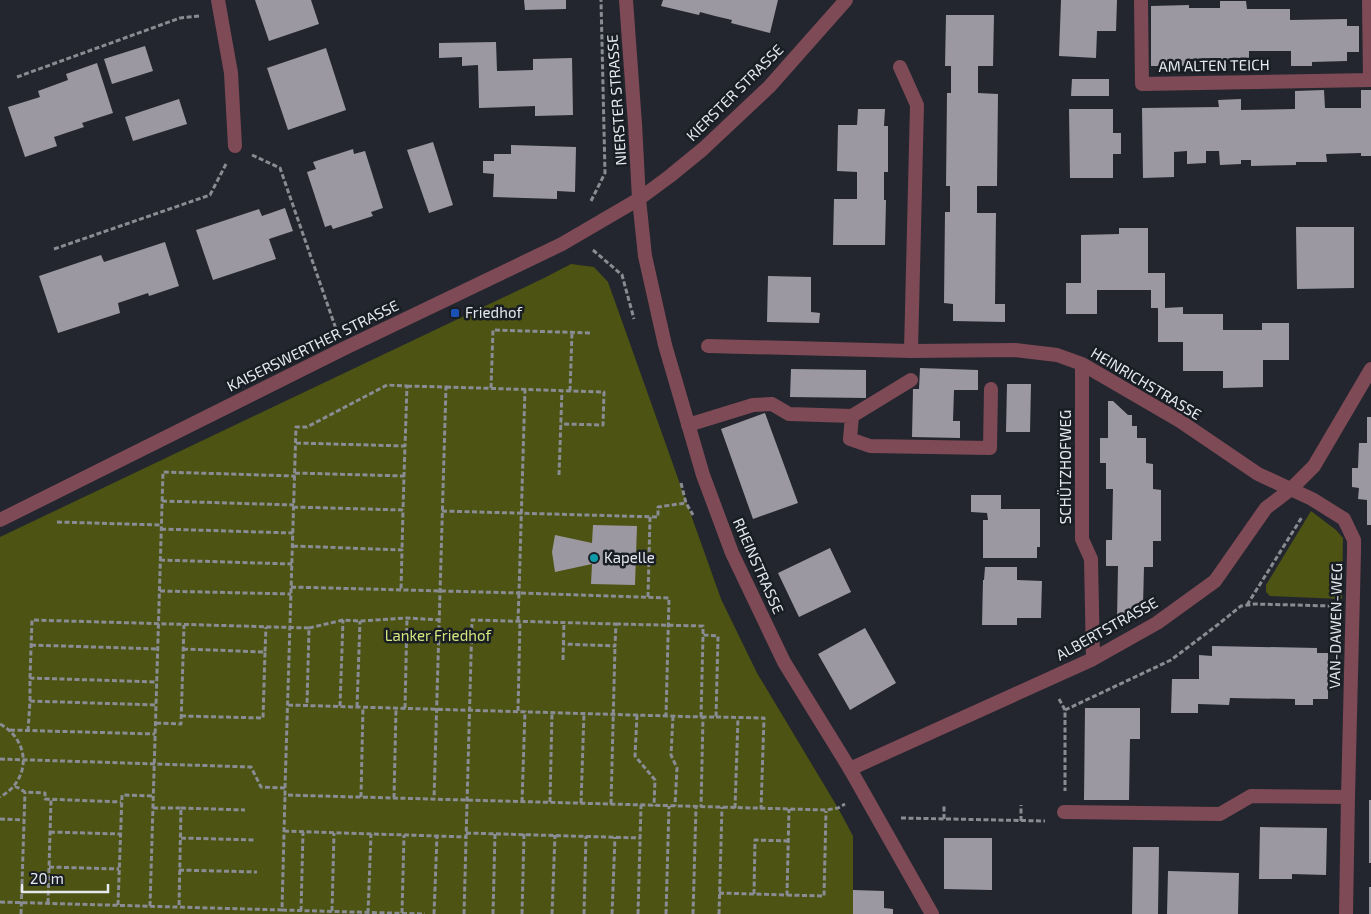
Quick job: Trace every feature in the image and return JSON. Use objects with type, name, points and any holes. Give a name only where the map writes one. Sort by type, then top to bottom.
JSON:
[{"type":"street","name":"NIERSTER STRASSE","points":[[626,0],[638,198]]},
{"type":"street","name":"KIERSTER STRASSE","points":[[638,198],[670,176],[703,149],[762,93],[846,0]]},
{"type":"street","name":"AM ALTEN TEICH","points":[[1141,0],[1142,84],[1371,80],[1369,0]]},
{"type":"street","points":[[219,7],[231,73],[235,146]]},
{"type":"street","points":[[900,67],[917,105],[911,351]]},
{"type":"street","name":"KAISERSWERTHER STRASSE","points":[[0,520],[343,349],[562,244],[638,198]]},
{"type":"street","name":"RHEINSTRASSE","points":[[638,198],[645,256],[665,345],[702,475],[736,561],[784,662],[850,768],[932,914]]},
{"type":"street","name":"HEINRICHSTRASSE","points":[[708,346],[911,351],[1015,350],[1057,355],[1082,364],[1180,421],[1258,474],[1291,490]]},
{"type":"street","name":"SCHÜTZHOFWEG","points":[[1082,364],[1082,538],[1091,558],[1093,658]]},
{"type":"street","name":"ALBERTSTRASSE","points":[[850,768],[1093,658],[1157,623],[1215,581],[1266,508],[1291,490],[1314,466],[1371,369]]},
{"type":"street","points":[[688,425],[753,405],[772,404],[789,414],[852,416],[911,380]]},
{"type":"street","points":[[852,416],[850,439],[870,446],[990,448],[991,390]]},
{"type":"street","name":"VAN-DAWEN-WEG","points":[[1291,490],[1312,499],[1344,519],[1354,540],[1346,914]]},
{"type":"street","points":[[1064,812],[1220,814],[1250,796],[1348,797]]},
{"type":"path","points":[[601,0],[605,173],[575,236],[622,275]]},
{"type":"path","points":[[17,77],[180,18],[219,7]]},
{"type":"path","points":[[54,249],[210,195],[235,146],[280,168],[343,349]]},
{"type":"path","points":[[491,388],[493,330],[592,334]]},
{"type":"path","points":[[570,390],[572,333]]},
{"type":"path","points":[[282,910],[296,427],[307,427],[387,385],[604,392],[603,425],[561,424]]},
{"type":"path","points":[[401,590],[407,386]]},
{"type":"path","points":[[434,799],[446,387]]},
{"type":"path","points":[[518,711],[518,593],[525,389]]},
{"type":"path","points":[[559,475],[562,390]]},
{"type":"path","points":[[296,443],[405,446]]},
{"type":"path","points":[[150,906],[163,472],[404,476]]},
{"type":"path","points":[[1246,605],[1312,499]]},
{"type":"path","points":[[162,501],[403,510]]},
{"type":"path","points":[[442,511],[658,517],[658,507],[686,503]]},
{"type":"path","points":[[648,597],[650,517]]},
{"type":"path","points":[[57,522],[293,533]]},
{"type":"path","points":[[293,546],[402,550]]},
{"type":"path","points":[[160,560],[292,564]]},
{"type":"path","points":[[291,587],[669,598],[666,716]]},
{"type":"path","points":[[160,590],[291,594]]},
{"type":"path","points":[[1065,710],[1170,660],[1241,606],[1255,604],[1353,606]]},
{"type":"path","points":[[28,731],[32,620],[309,628],[343,620],[360,621],[407,618],[439,620]]},
{"type":"path","points":[[405,708],[407,618]]},
{"type":"path","points":[[340,706],[343,620]]},
{"type":"path","points":[[464,914],[472,620],[703,626],[701,807]]},
{"type":"path","points":[[357,707],[360,621]]},
{"type":"path","points":[[563,660],[564,622]]},
{"type":"path","points":[[611,804],[616,624]]},
{"type":"path","points":[[156,723],[181,724],[184,625]]},
{"type":"path","points":[[181,716],[263,718],[266,627]]},
{"type":"path","points":[[307,705],[309,628]]},
{"type":"path","points":[[703,635],[718,636],[716,717]]},
{"type":"path","points":[[563,644],[615,646]]},
{"type":"path","points":[[31,645],[158,649]]},
{"type":"path","points":[[183,650],[265,652]]},
{"type":"path","points":[[30,678],[157,682]]},
{"type":"path","points":[[878,818],[1054,822],[1064,812],[1065,710],[1048,680]]},
{"type":"path","points":[[30,701],[156,705]]},
{"type":"path","points":[[288,705],[764,718],[762,808]]},
{"type":"path","points":[[361,797],[363,707]]},
{"type":"path","points":[[394,798],[396,708]]},
{"type":"path","points":[[522,802],[525,712]]},
{"type":"path","points":[[550,802],[552,712]]},
{"type":"path","points":[[581,804],[584,713]]},
{"type":"path","points":[[637,715],[635,756],[655,780],[654,806]]},
{"type":"path","points":[[673,716],[671,754],[677,768],[676,806]]},
{"type":"path","points":[[735,808],[738,718]]},
{"type":"path","points":[[0,724],[10,730],[16,738],[22,749],[24,760],[21,775],[15,786],[7,794],[0,797]]},
{"type":"path","points":[[10,730],[155,734]]},
{"type":"path","points":[[0,759],[251,766],[261,787],[285,788]]},
{"type":"path","points":[[15,786],[25,792],[45,792],[45,800],[121,802]]},
{"type":"path","points":[[21,914],[25,792]]},
{"type":"path","points":[[118,905],[122,795],[154,796]]},
{"type":"path","points":[[285,795],[735,808],[826,810],[838,808]]},
{"type":"path","points":[[48,903],[51,800]]},
{"type":"path","points":[[944,804],[944,819]]},
{"type":"path","points":[[638,914],[641,805]]},
{"type":"path","points":[[1021,805],[1021,821]]},
{"type":"path","points":[[666,914],[669,806]]},
{"type":"path","points":[[693,914],[696,807]]},
{"type":"path","points":[[719,914],[722,807]]},
{"type":"path","points":[[153,808],[245,810]]},
{"type":"path","points":[[179,907],[181,808]]},
{"type":"path","points":[[787,895],[789,809]]},
{"type":"path","points":[[720,893],[824,896],[826,810]]},
{"type":"path","points":[[0,819],[24,820]]},
{"type":"path","points":[[284,831],[436,836],[496,833],[640,838]]},
{"type":"path","points":[[50,832],[120,834]]},
{"type":"path","points":[[301,911],[304,832]]},
{"type":"path","points":[[332,911],[334,833]]},
{"type":"path","points":[[493,914],[496,833]]},
{"type":"path","points":[[368,913],[371,834]]},
{"type":"path","points":[[522,914],[524,834]]},
{"type":"path","points":[[402,914],[404,835]]},
{"type":"path","points":[[552,914],[554,835]]},
{"type":"path","points":[[434,914],[436,836]]},
{"type":"path","points":[[584,914],[586,836]]},
{"type":"path","points":[[612,914],[615,837]]},
{"type":"path","points":[[181,838],[256,840]]},
{"type":"path","points":[[754,894],[755,840],[789,841]]},
{"type":"path","points":[[49,867],[119,869]]},
{"type":"path","points":[[180,870],[257,872]]},
{"type":"path","points":[[0,902],[425,914]]},
{"type":"green space","name":"Lanker Friedhof","points":[[571,264],[594,267],[608,282],[721,599],[757,673],[853,836],[853,914],[0,914],[0,537]]},
{"type":"green space","points":[[1311,511],[1336,530],[1343,538],[1342,599],[1270,596],[1266,592],[1266,585]]},
{"type":"building","points":[[255,0],[311,0],[319,24],[269,41]]},
{"type":"building","points":[[524,0],[566,0],[566,9],[525,10]]},
{"type":"building","points":[[663,0],[778,0],[770,33],[731,23],[732,20],[700,12],[699,15],[661,6]]},
{"type":"building","points":[[1061,0],[1117,0],[1116,31],[1097,31],[1096,58],[1059,56]]},
{"type":"building","points":[[1220,1],[1246,1],[1247,9],[1290,9],[1290,20],[1347,19],[1347,26],[1359,26],[1359,52],[1347,52],[1347,61],[1312,62],[1312,66],[1291,66],[1291,51],[1249,51],[1249,61],[1221,62],[1221,58],[1191,59],[1191,66],[1151,66],[1151,6],[1189,5],[1189,8],[1220,8]]},
{"type":"building","points":[[946,15],[994,15],[993,66],[978,66],[978,93],[998,94],[997,186],[977,186],[977,213],[996,213],[995,304],[1005,304],[1005,322],[953,321],[953,304],[944,303],[945,212],[950,212],[950,186],[946,186],[947,93],[951,93],[951,66],[945,66]]},
{"type":"building","points":[[496,42],[497,71],[533,70],[533,59],[572,58],[573,115],[535,116],[535,106],[479,108],[478,65],[462,66],[462,57],[439,58],[439,43]]},
{"type":"building","points":[[145,46],[153,71],[112,84],[104,59]]},
{"type":"building","points":[[326,48],[346,110],[288,130],[267,68]]},
{"type":"building","points":[[97,63],[113,113],[82,123],[84,127],[54,137],[57,146],[25,157],[8,107],[40,97],[38,91],[68,80],[66,74]]},
{"type":"building","points":[[1072,79],[1109,79],[1109,96],[1071,96]]},
{"type":"building","points":[[1324,90],[1325,108],[1361,108],[1361,90],[1371,90],[1371,156],[1361,156],[1361,153],[1326,154],[1327,162],[1296,162],[1296,165],[1251,166],[1251,160],[1241,160],[1241,164],[1220,165],[1219,151],[1206,151],[1206,163],[1187,164],[1187,151],[1174,152],[1174,177],[1143,178],[1142,108],[1219,107],[1218,100],[1241,99],[1241,110],[1295,109],[1295,91]]},
{"type":"building","points":[[179,99],[187,124],[133,141],[125,117]]},
{"type":"building","points":[[858,109],[885,109],[884,126],[888,126],[888,172],[884,172],[884,200],[886,200],[885,245],[833,245],[834,199],[857,199],[857,172],[837,171],[838,125],[857,125]]},
{"type":"building","points":[[1069,109],[1113,109],[1113,133],[1121,133],[1121,154],[1113,154],[1113,178],[1070,178]]},
{"type":"building","points":[[433,142],[453,205],[429,213],[407,150]]},
{"type":"building","points":[[511,145],[576,147],[575,192],[557,191],[557,199],[493,197],[494,174],[483,173],[483,161],[494,161],[494,154],[511,154]]},
{"type":"building","points":[[353,149],[354,154],[365,151],[383,208],[371,212],[373,216],[333,229],[331,225],[325,227],[307,172],[316,169],[313,162]]},
{"type":"building","points":[[285,208],[293,231],[269,239],[276,259],[213,280],[196,230],[259,209],[262,216]]},
{"type":"building","points":[[1296,227],[1354,227],[1354,288],[1297,289]]},
{"type":"building","points":[[1119,228],[1148,228],[1148,273],[1165,273],[1165,308],[1183,307],[1183,314],[1223,314],[1223,330],[1262,330],[1262,323],[1289,323],[1289,360],[1263,360],[1263,387],[1223,388],[1223,371],[1183,371],[1183,342],[1158,342],[1158,308],[1151,308],[1151,290],[1097,290],[1097,314],[1066,314],[1066,283],[1081,283],[1081,235],[1119,234]]},
{"type":"building","points":[[165,242],[179,286],[149,296],[148,293],[118,303],[120,313],[58,333],[39,276],[101,255],[104,262]]},
{"type":"building","points":[[768,276],[811,277],[811,312],[820,313],[819,323],[767,322]]},
{"type":"building","points":[[920,368],[978,370],[978,390],[954,390],[953,421],[960,421],[960,438],[912,437],[913,389],[919,389]]},
{"type":"building","points":[[791,369],[866,370],[866,398],[790,397]]},
{"type":"building","points":[[1007,384],[1031,384],[1030,432],[1006,432]]},
{"type":"building","points":[[1108,401],[1113,401],[1128,415],[1132,415],[1132,426],[1137,426],[1137,438],[1146,438],[1146,463],[1153,464],[1153,489],[1161,490],[1161,541],[1153,541],[1153,567],[1144,567],[1143,606],[1140,606],[1140,609],[1121,620],[1117,620],[1118,566],[1106,566],[1106,540],[1112,540],[1113,489],[1106,489],[1106,463],[1100,463],[1100,438],[1108,438]]},
{"type":"building","points":[[765,413],[798,503],[753,519],[721,429]]},
{"type":"building","points":[[1367,417],[1371,417],[1371,525],[1367,525],[1367,500],[1358,499],[1359,488],[1352,487],[1352,468],[1358,468],[1359,443],[1367,443]]},
{"type":"building","points":[[971,495],[1001,495],[1001,509],[1040,509],[1040,547],[1037,547],[1037,558],[983,558],[983,520],[988,520],[987,513],[971,512]]},
{"type":"building","name":"Kapelle","points":[[593,525],[637,526],[635,585],[591,584],[592,564],[555,572],[552,552],[555,535],[592,543]]},
{"type":"building","points":[[830,548],[851,592],[799,617],[778,573]]},
{"type":"building","points":[[985,567],[1017,567],[1017,580],[1042,581],[1041,618],[1017,618],[1017,625],[982,625]]},
{"type":"building","points":[[865,628],[896,683],[850,710],[818,654]]},
{"type":"building","points":[[1212,646],[1317,648],[1317,653],[1328,653],[1328,699],[1313,699],[1313,705],[1295,705],[1295,699],[1230,698],[1229,705],[1198,704],[1198,713],[1171,713],[1172,679],[1199,679],[1199,655],[1212,656]]},
{"type":"building","points":[[1085,708],[1140,708],[1140,739],[1130,739],[1129,800],[1084,800]]},
{"type":"building","points":[[1369,800],[1371,800],[1371,863],[1369,863]]},
{"type":"building","points":[[1260,827],[1327,828],[1326,875],[1292,874],[1292,879],[1259,879]]},
{"type":"building","points":[[944,838],[992,838],[992,890],[944,889]]},
{"type":"building","points":[[1133,847],[1159,847],[1158,914],[1132,914]]},
{"type":"building","points":[[1168,871],[1239,873],[1238,914],[1167,914]]},
{"type":"building","points":[[1369,887],[1371,887],[1371,914],[1369,914]]},
{"type":"building","points":[[853,890],[884,891],[884,908],[893,909],[893,914],[853,914]]},
{"type":"place","name":"Friedhof","points":[[455,313]]},
{"type":"place","name":"Kapelle","points":[[594,558]]}]
